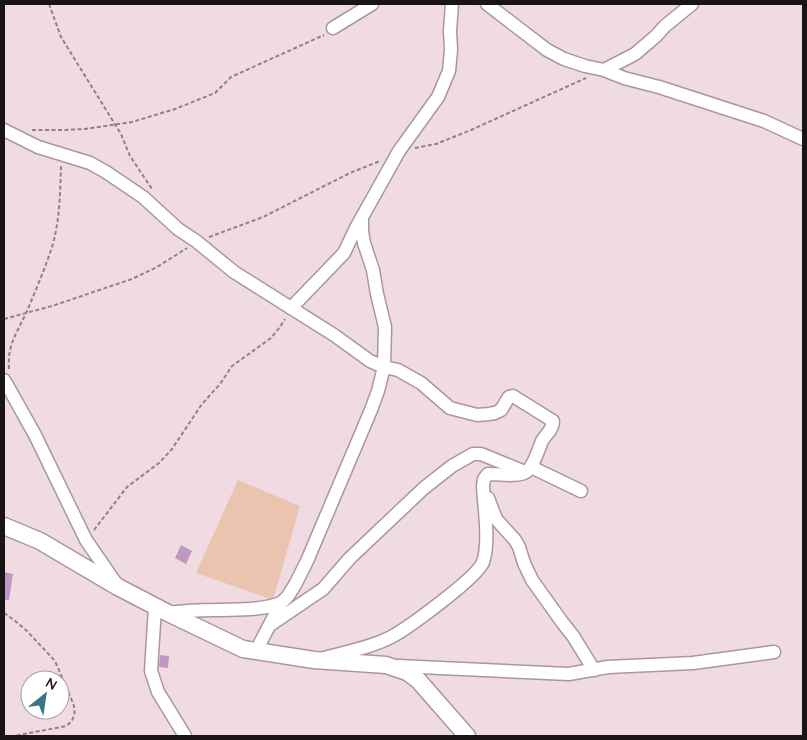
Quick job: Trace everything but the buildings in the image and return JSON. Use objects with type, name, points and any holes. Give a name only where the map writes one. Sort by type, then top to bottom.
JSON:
[{"type":"street","points":[[333,28],[372,4]]},
{"type":"street","points":[[291,308],[344,253],[399,151],[438,97],[449,71],[452,4]]},
{"type":"street","points":[[487,4],[547,50],[564,59],[764,121],[803,139]]},
{"type":"street","points":[[604,70],[635,54],[692,4]]},
{"type":"street","points":[[4,130],[38,147],[90,163],[106,172],[143,197],[178,229],[234,272],[370,360],[384,367],[398,370],[421,383],[450,408],[477,415],[495,413],[500,410],[509,397],[513,396],[553,421],[528,470],[519,474],[488,474],[484,478],[485,553],[483,563],[472,577],[392,636],[347,652],[314,660]]},
{"type":"street","points":[[256,651],[281,603],[288,596],[308,561],[378,392],[384,367],[385,327],[373,270],[364,243],[362,217]]},
{"type":"street","points":[[4,380],[35,436],[86,540],[118,587]]},
{"type":"street","points":[[268,626],[323,589],[350,558],[424,488],[452,466],[473,454],[481,454],[528,470],[581,491]]},
{"type":"street","points":[[483,486],[496,520],[519,547],[532,580],[577,642],[594,670]]},
{"type":"street","points":[[4,526],[40,541],[118,587],[243,649],[314,660],[569,674],[608,667],[693,663],[774,652]]},
{"type":"street","points":[[162,610],[255,609],[281,603]]},
{"type":"street","points":[[162,610],[151,672],[158,692],[185,736]]},
{"type":"street","points":[[386,665],[407,672],[418,680],[464,735]]},
{"type":"path","points":[[49,4],[61,37],[121,134],[130,156],[152,188]]},
{"type":"path","points":[[4,130],[85,129],[132,122],[175,109],[215,92],[231,77],[325,34],[333,28]]},
{"type":"path","points":[[11,392],[9,351],[26,314],[54,238],[60,200],[61,154]]},
{"type":"path","points":[[4,319],[26,314],[132,279],[156,267],[196,241]]},
{"type":"path","points":[[86,540],[127,487],[159,464],[172,449],[202,404],[232,366],[271,338],[291,308]]},
{"type":"path","points":[[4,613],[27,631],[54,662],[75,709],[73,719],[66,726],[14,736]]},
{"type":"shaded area","points":[[238,480],[300,506],[273,600],[196,573]]}]
